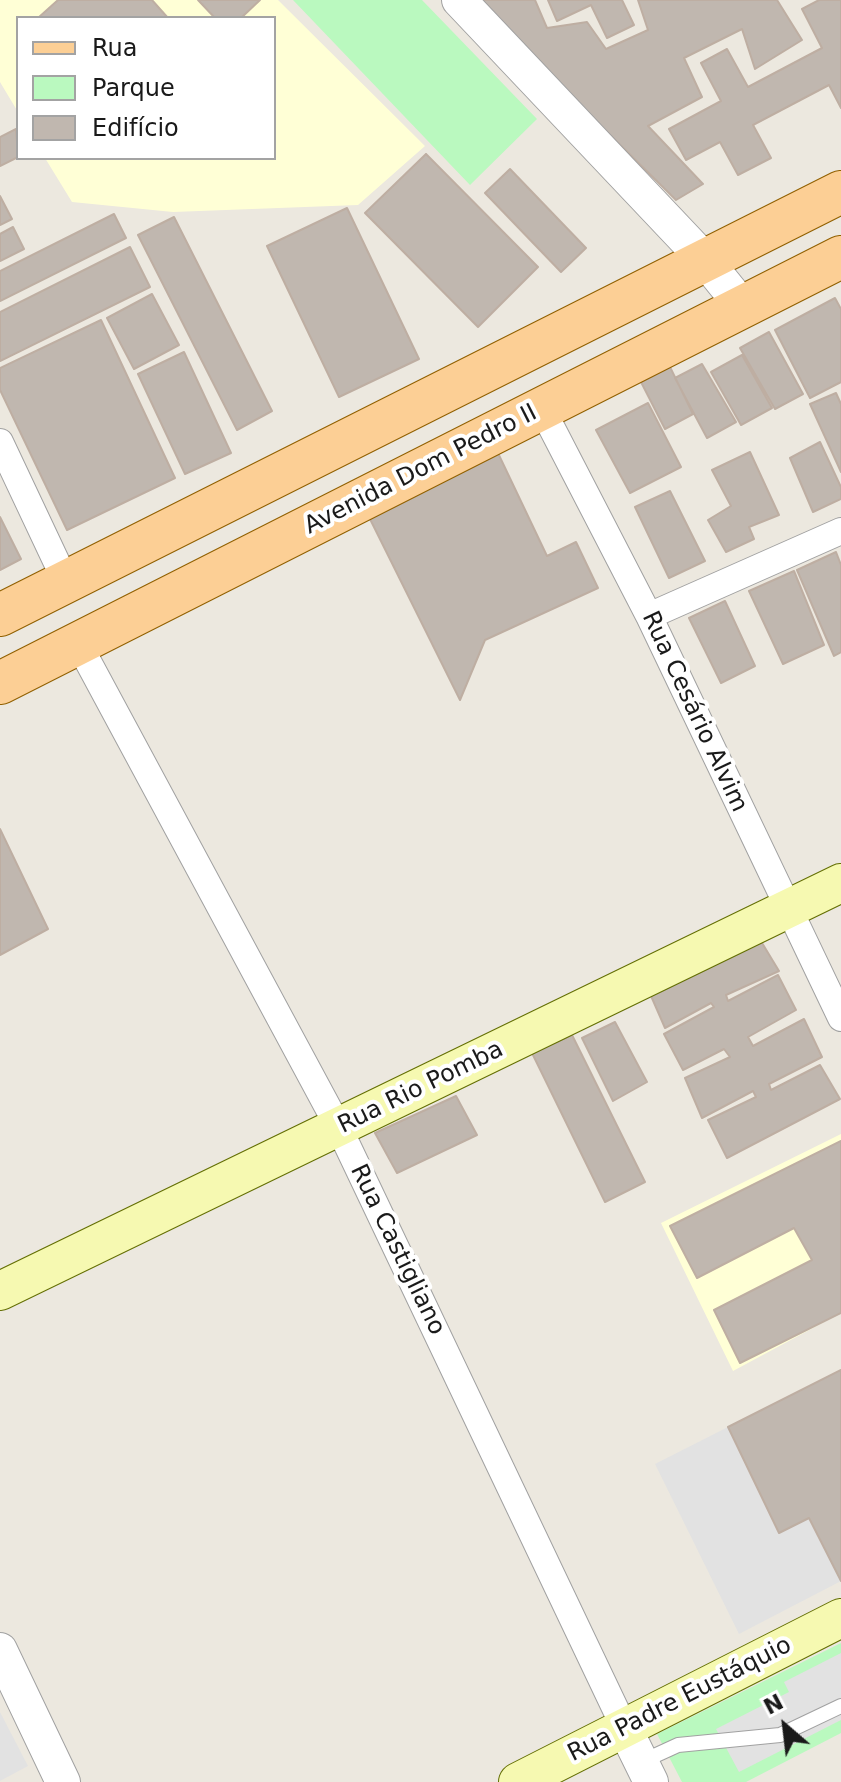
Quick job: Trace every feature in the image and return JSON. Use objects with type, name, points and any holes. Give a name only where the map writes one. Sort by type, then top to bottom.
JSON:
[{"type":"main road","points":[[0,615],[841,192]]},
{"type":"main road","name":"Avenida Dom Pedro II","points":[[0,683],[841,257]]},
{"type":"main road","name":"Rua Rio Pomba","points":[[0,1291],[841,883]]},
{"type":"main road","name":"Rua Padre Eustáquio","points":[[518,1782],[639,1758],[841,1618]]},
{"type":"street","points":[[459,0],[705,260],[743,307]]},
{"type":"street","name":"Rua Cesário Alvim","points":[[542,409],[649,616],[841,1018]]},
{"type":"street","points":[[0,442],[66,582]]},
{"type":"street","points":[[649,616],[841,531]]},
{"type":"street","name":"Rua Castigliano","points":[[78,643],[339,1128],[639,1758]]},
{"type":"street","points":[[0,1650],[63,1782]]},
{"type":"lane","points":[[639,1758],[678,1745],[780,1735],[841,1706]]},
{"type":"shaded area","points":[[0,0],[278,0],[425,146],[358,205],[173,212],[72,202],[46,160],[276,160],[276,16],[16,16],[16,109],[0,82]]},
{"type":"shaded area","points":[[841,1134],[841,1313],[733,1371],[661,1223]]},
{"type":"shaded area","points":[[728,1427],[779,1533],[809,1518],[841,1581],[739,1634],[655,1464]]},
{"type":"shaded area","points":[[841,1653],[841,1720],[739,1772],[716,1729],[789,1692],[784,1682]]},
{"type":"shaded area","points":[[0,1712],[28,1766],[0,1781]]},
{"type":"green space","points":[[293,0],[422,0],[537,119],[470,185]]},
{"type":"green space","points":[[841,1643],[841,1733],[746,1782],[682,1782],[657,1734]]},
{"type":"building","points":[[58,0],[152,0],[166,16],[40,16]]},
{"type":"building","points":[[198,0],[260,0],[243,16],[213,16]]},
{"type":"building","points":[[479,0],[535,0],[547,28],[587,22],[606,49],[648,30],[638,0],[777,0],[802,40],[755,69],[742,29],[684,58],[702,97],[648,126],[703,184],[676,200],[529,55]]},
{"type":"building","points":[[548,0],[622,0],[634,25],[607,38],[591,5],[557,21]]},
{"type":"building","points":[[819,0],[841,0],[841,108],[829,85],[753,125],[771,158],[738,175],[720,142],[686,160],[669,129],[721,101],[701,63],[727,49],[748,87],[822,48],[802,9]]},
{"type":"building","points":[[16,129],[16,158],[0,166],[0,137]]},
{"type":"building","points":[[426,154],[538,267],[478,327],[365,213]]},
{"type":"building","points":[[510,169],[586,248],[561,272],[485,193]]},
{"type":"building","points":[[0,196],[12,219],[0,225]]},
{"type":"building","points":[[347,208],[419,359],[339,397],[267,246]]},
{"type":"building","points":[[114,214],[126,238],[0,301],[0,271]]},
{"type":"building","points":[[174,217],[272,411],[237,430],[138,235]]},
{"type":"building","points":[[13,227],[24,249],[0,261],[0,234]]},
{"type":"building","points":[[130,247],[150,287],[0,361],[0,312]]},
{"type":"building","points":[[152,294],[179,345],[134,369],[107,318]]},
{"type":"building","points":[[835,298],[841,309],[841,382],[810,398],[775,330]]},
{"type":"building","points":[[101,320],[175,478],[67,530],[0,390],[0,368]]},
{"type":"building","points":[[769,332],[803,394],[775,409],[740,348]]},
{"type":"building","points":[[184,352],[231,453],[185,474],[138,374]]},
{"type":"building","points":[[742,355],[772,408],[741,425],[711,372]]},
{"type":"building","points":[[702,364],[736,422],[707,438],[675,378]]},
{"type":"building","points":[[670,367],[693,414],[665,429],[641,382]]},
{"type":"building","points":[[836,393],[841,404],[841,472],[810,404]]},
{"type":"building","points":[[648,403],[681,467],[630,493],[596,430]]},
{"type":"building","points":[[820,442],[841,487],[841,499],[813,512],[790,458]]},
{"type":"building","points":[[497,451],[547,556],[576,542],[598,588],[485,640],[460,700],[369,517]]},
{"type":"building","points":[[750,452],[779,515],[749,527],[754,539],[726,552],[708,520],[731,506],[712,470]]},
{"type":"building","points":[[670,491],[705,561],[669,578],[635,507]]},
{"type":"building","points":[[0,517],[21,559],[0,570]]},
{"type":"building","points":[[836,552],[841,565],[841,652],[834,656],[797,570]]},
{"type":"building","points":[[794,571],[824,645],[783,664],[749,591]]},
{"type":"building","points":[[725,601],[755,666],[721,683],[689,618]]},
{"type":"building","points":[[0,829],[48,929],[0,955]]},
{"type":"building","points":[[756,933],[779,971],[726,995],[728,1001],[778,975],[796,1010],[748,1037],[753,1046],[804,1019],[822,1057],[769,1084],[771,1090],[820,1065],[840,1099],[727,1158],[708,1120],[756,1097],[753,1091],[702,1118],[685,1078],[730,1057],[724,1049],[683,1070],[664,1034],[714,1007],[711,1003],[665,1028],[648,989]]},
{"type":"building","points":[[615,1022],[647,1082],[613,1101],[582,1038]]},
{"type":"building","points":[[572,1035],[645,1182],[605,1202],[532,1053]]},
{"type":"building","points":[[456,1096],[477,1135],[397,1173],[375,1133]]},
{"type":"building","points":[[841,1141],[841,1313],[740,1363],[714,1310],[812,1260],[794,1228],[697,1278],[670,1226]]},
{"type":"building","points":[[841,1370],[841,1581],[809,1518],[779,1533],[728,1427]]}]
